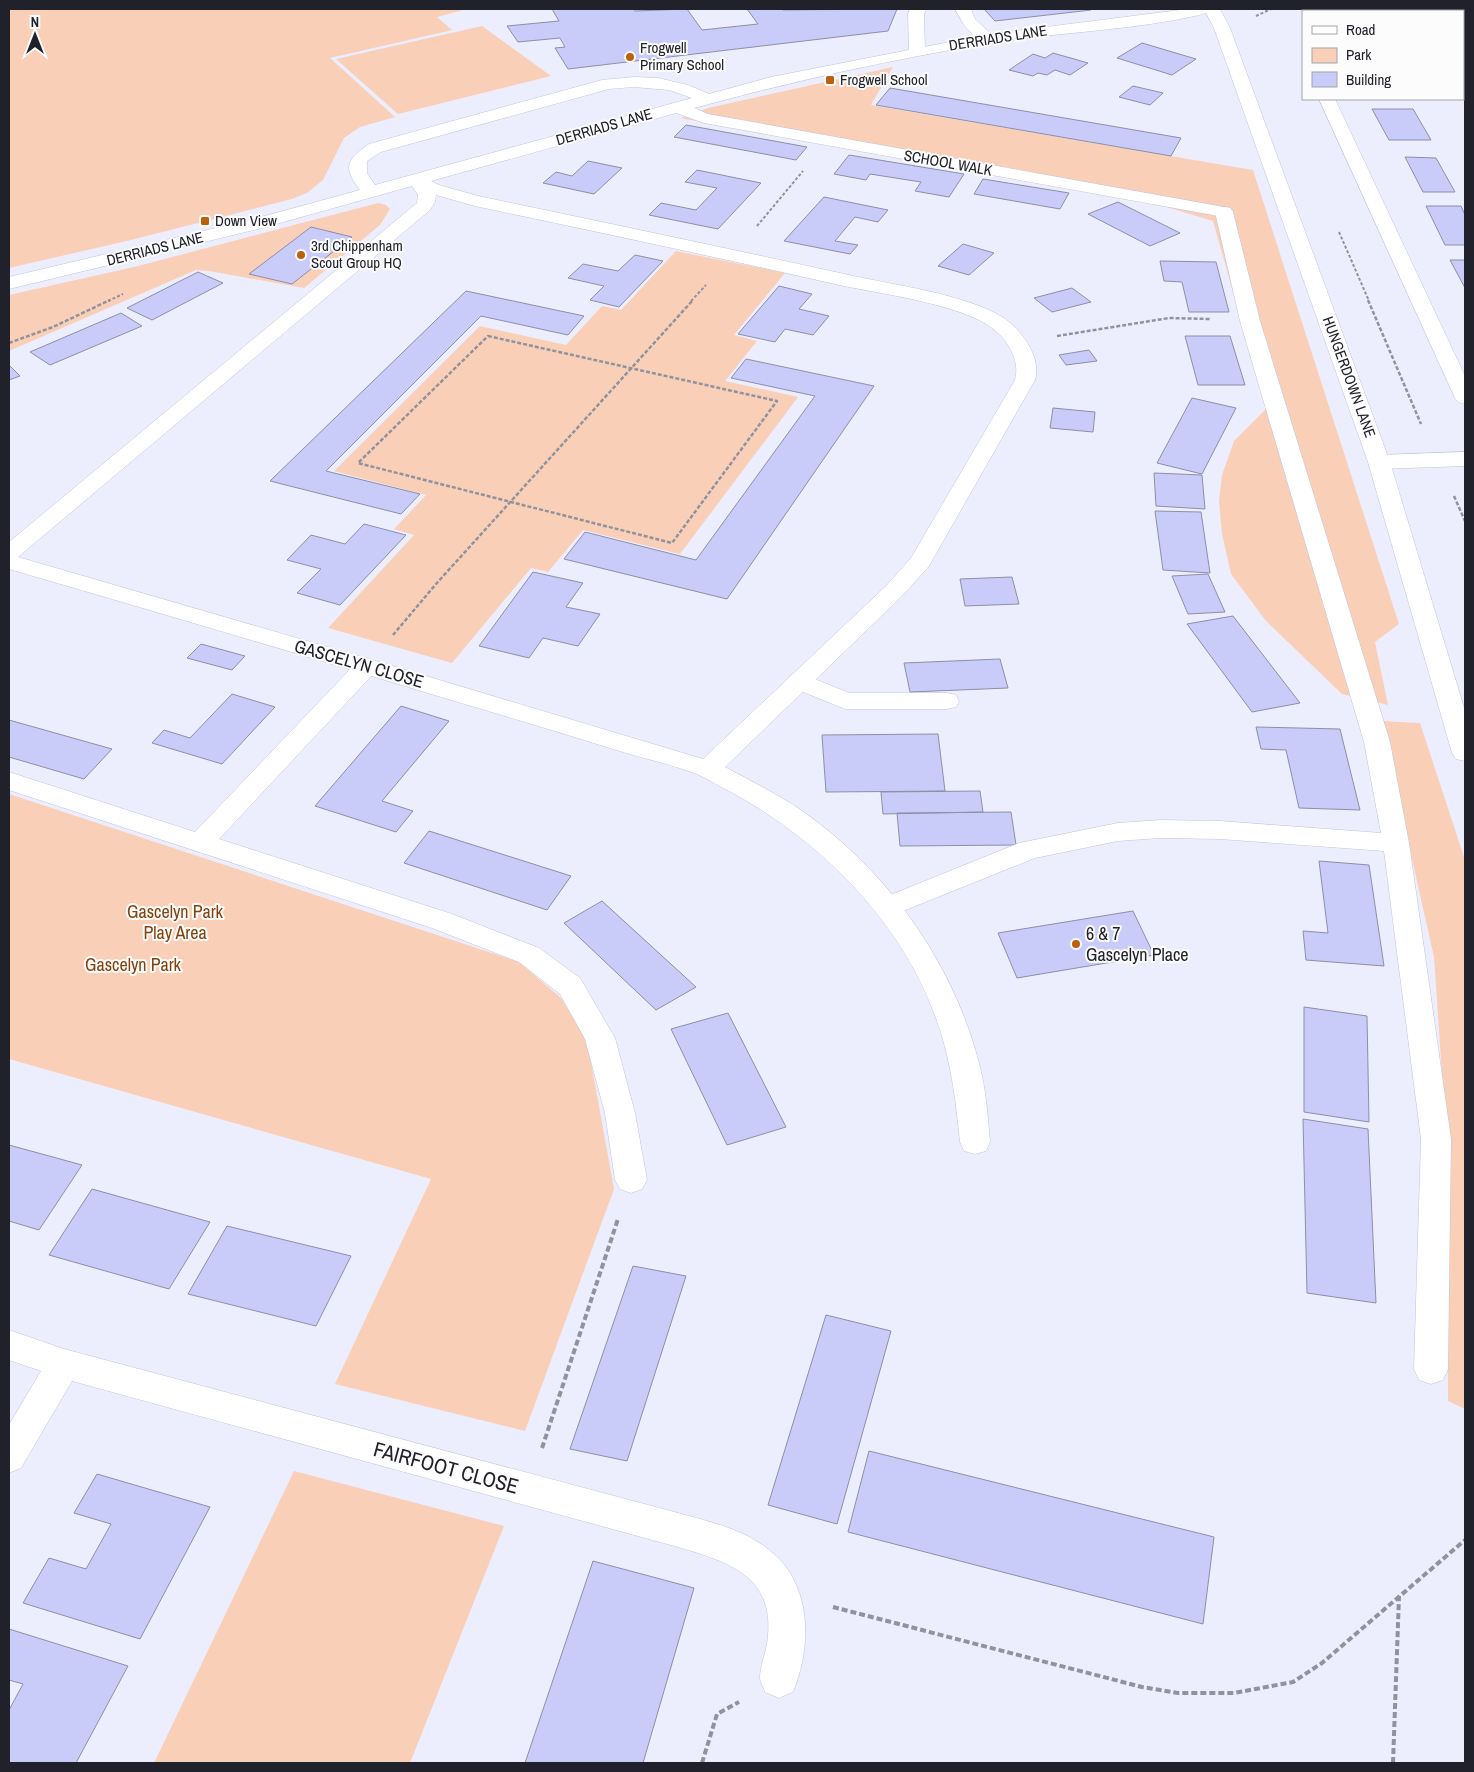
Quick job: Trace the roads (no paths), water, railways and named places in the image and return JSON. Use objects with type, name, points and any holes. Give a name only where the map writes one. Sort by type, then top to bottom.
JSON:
[{"type":"street","points":[[917,52],[916,14],[918,9]]},
{"type":"street","points":[[964,9],[965,16],[987,39]]},
{"type":"street","name":"DERRIADS LANE","points":[[9,283],[207,236],[771,82],[987,39],[1177,16],[1206,9]]},
{"type":"street","name":"HUNGERDOWN LANE","points":[[1212,9],[1222,28],[1379,462],[1465,753]]},
{"type":"street","points":[[371,192],[356,170],[358,159],[374,148],[400,140],[624,82],[664,83],[694,92],[706,99]]},
{"type":"street","points":[[1327,100],[1465,398]]},
{"type":"street","name":"SCHOOL WALK","points":[[675,107],[704,118],[1224,212],[1250,321],[1377,742],[1396,842]]},
{"type":"street","points":[[416,180],[433,190],[474,201],[733,255],[957,305],[995,321],[1017,342],[1025,359],[1027,373],[1025,380],[920,561],[894,591],[708,769]]},
{"type":"street","points":[[9,554],[424,206],[428,198],[416,180]]},
{"type":"street","points":[[416,213],[441,202],[452,200],[474,201]]},
{"type":"street","points":[[1379,462],[1465,460]]},
{"type":"street","name":"GASCELYN CLOSE","points":[[9,562],[367,666],[708,769],[784,812],[823,841],[855,871],[888,907],[925,961],[955,1031],[965,1067],[971,1100],[975,1142]]},
{"type":"street","points":[[201,842],[367,666]]},
{"type":"street","points":[[800,681],[831,696],[845,700],[948,701]]},
{"type":"street","points":[[9,781],[442,921],[529,956],[570,986],[600,1038],[620,1113],[631,1180]]},
{"type":"street","points":[[888,907],[1030,850],[1118,832],[1161,829],[1220,830],[1396,842],[1436,1138],[1430,1369]]},
{"type":"street","name":"FAIRFOOT CLOSE","points":[[9,1345],[64,1364],[729,1546],[754,1559],[764,1567],[771,1575],[781,1594],[789,1625],[786,1651],[779,1679]]},
{"type":"street","points":[[9,1457],[64,1364]]},
{"type":"place","name":"Frogwell Primary School","points":[[630,57]]},
{"type":"place","name":"Frogwell School","points":[[830,80]]},
{"type":"place","name":"Down View","points":[[205,221]]},
{"type":"place","name":"3rd Chippenham Scout Group HQ","points":[[301,255]]},
{"type":"place","name":"6 & 7 Gascelyn Place","points":[[1076,944]]},
{"type":"park label","name":"Gascelyn Park Play Area","points":[[175,922]]},
{"type":"park label","name":"Gascelyn Park","points":[[133,965]]}]
